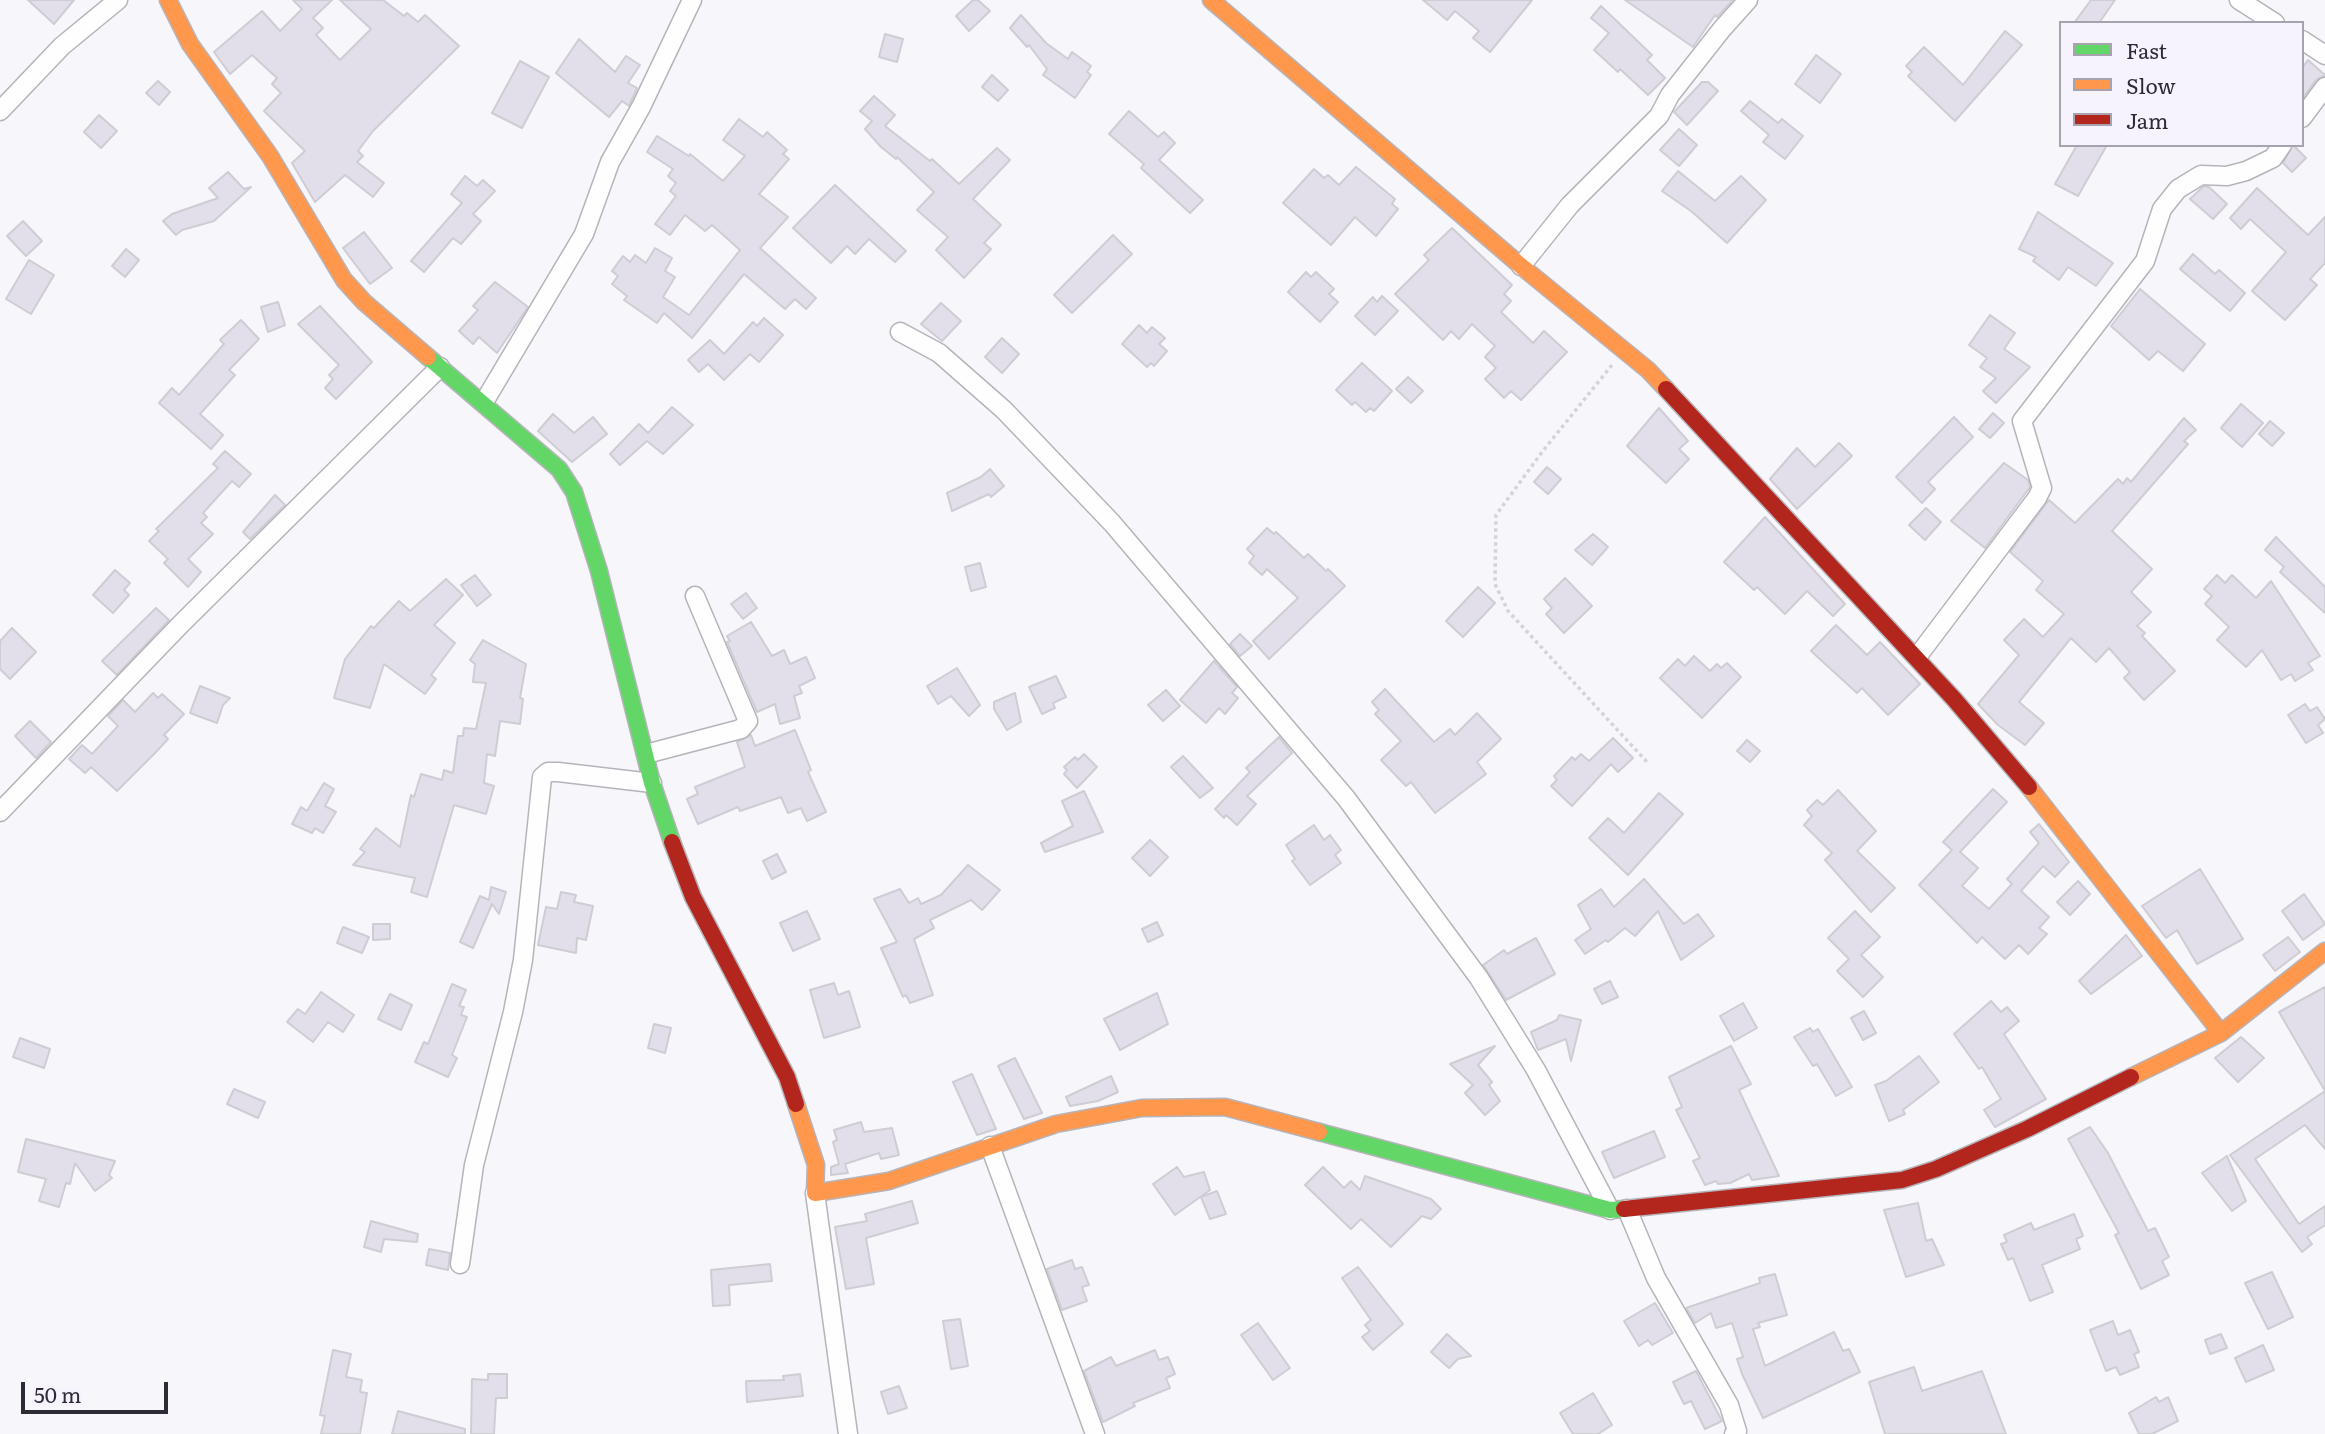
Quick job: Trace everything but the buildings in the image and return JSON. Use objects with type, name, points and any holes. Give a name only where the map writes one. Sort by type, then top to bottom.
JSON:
[{"type":"street","points":[[0,111],[62,46],[118,0]]},
{"type":"street","points":[[168,0],[190,44],[270,156],[344,280],[364,302],[484,402],[523,441],[559,469],[574,492],[599,571],[652,783],[694,897],[788,1077],[816,1164],[815,1193],[848,1434]]},
{"type":"street","points":[[484,402],[584,234],[610,162],[641,107],[692,0]]},
{"type":"street","points":[[1211,0],[1521,266],[1648,370],[1917,657],[2025,782],[2221,1033]]},
{"type":"street","points":[[1521,266],[1570,205],[1659,116],[1670,95],[1748,0]]},
{"type":"street","points":[[2248,2],[2272,21]]},
{"type":"street","points":[[2304,41],[2325,55]]},
{"type":"street","points":[[2304,115],[2325,87]]},
{"type":"street","points":[[1917,657],[2037,498],[2042,488],[2022,421],[2145,261],[2162,209],[2178,189],[2201,175],[2227,176],[2246,172],[2273,158],[2281,147]]},
{"type":"street","points":[[900,332],[939,353],[1004,410],[1112,523],[1346,798],[1479,978],[1536,1070],[1729,1405],[1737,1431],[1734,1434]]},
{"type":"street","points":[[0,812],[180,624],[440,367]]},
{"type":"street","points":[[646,754],[741,729],[748,721],[695,596]]},
{"type":"street","points":[[460,1264],[474,1166],[523,960],[542,777],[548,772],[558,772],[652,783]]},
{"type":"street","points":[[815,1193],[889,1181],[1056,1124],[1142,1108],[1225,1107],[1618,1210],[1902,1180],[1936,1169],[2027,1129],[2221,1033],[2325,951]]},
{"type":"street","points":[[990,1146],[1095,1434]]},
{"type":"path","points":[[1624,350],[1542,452],[1496,515],[1495,584],[1508,611],[1647,762]]},
{"type":"traffic: fast","points":[[428,357],[559,469],[574,492],[599,571],[652,783],[672,842]]},
{"type":"traffic: fast","points":[[1319,1132],[1610,1210],[1624,1209]]},
{"type":"traffic: slow","points":[[168,0],[190,44],[270,156],[344,280],[364,302],[428,357]]},
{"type":"traffic: slow","points":[[1211,0],[1521,266],[1648,370],[1666,389]]},
{"type":"traffic: slow","points":[[2029,787],[2221,1033]]},
{"type":"traffic: slow","points":[[2131,1077],[2221,1033],[2325,951]]},
{"type":"traffic: slow","points":[[796,1104],[816,1165],[815,1193],[889,1181],[1056,1124],[1142,1108],[1225,1107],[1319,1132]]},
{"type":"traffic: jam","points":[[1666,389],[1954,699],[2029,787]]},
{"type":"traffic: jam","points":[[672,842],[693,897],[787,1077],[796,1104]]},
{"type":"traffic: jam","points":[[1624,1209],[1902,1180],[1936,1169],[2027,1129],[2131,1077]]}]
